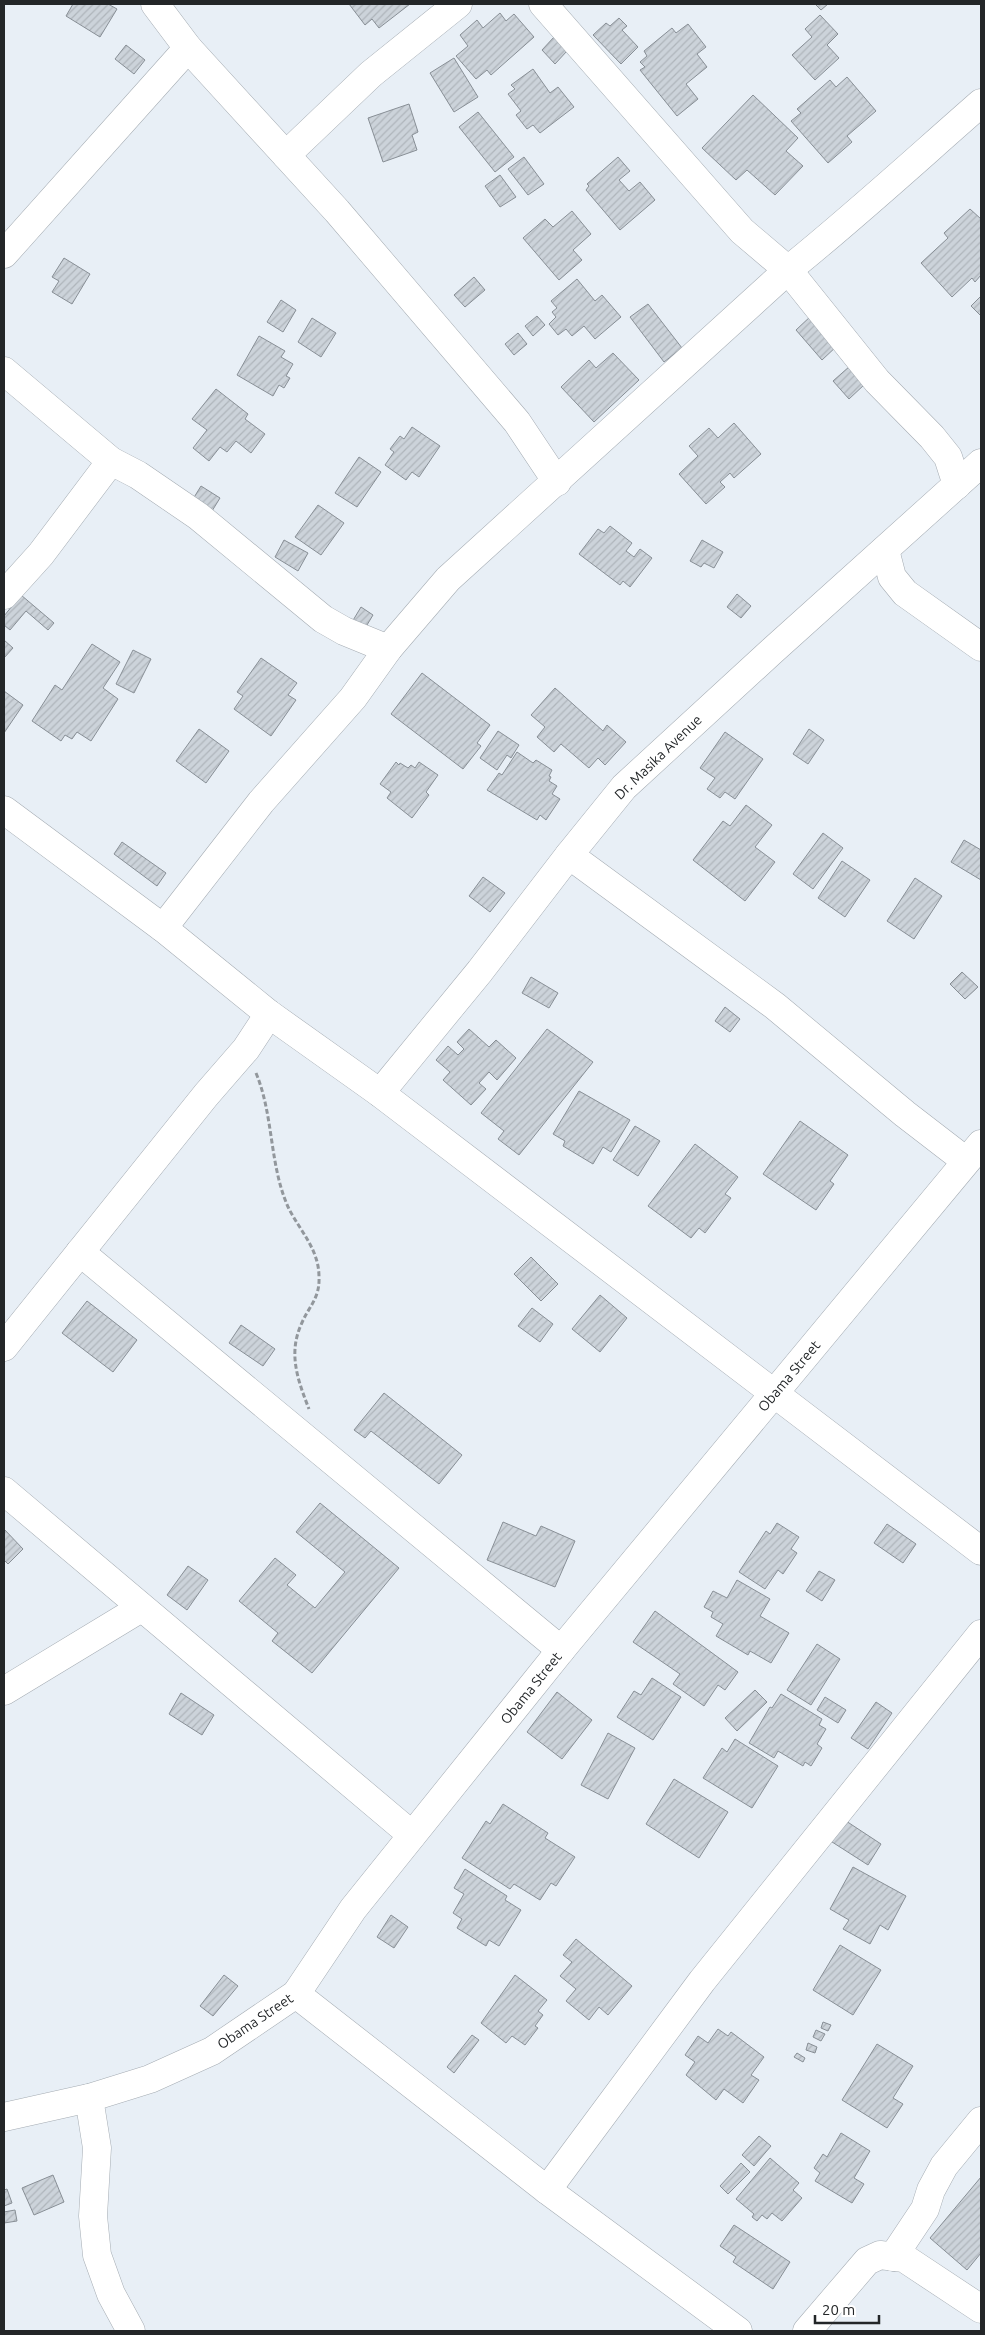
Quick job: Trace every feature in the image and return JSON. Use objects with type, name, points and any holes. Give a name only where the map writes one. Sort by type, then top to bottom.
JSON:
[{"type":"street","points":[[155,4],[188,48],[337,211],[517,422],[557,482]]},
{"type":"street","points":[[286,155],[371,74],[458,4]]},
{"type":"street","points":[[558,9],[742,231],[788,270],[877,381],[932,437],[948,458],[957,485]]},
{"type":"street","points":[[4,254],[188,48]]},
{"type":"street","points":[[162,928],[261,802],[353,698],[388,649],[448,579],[557,482],[788,270],[844,225],[900,172],[981,103]]},
{"type":"street","points":[[4,371],[111,460],[138,475],[198,516],[323,619],[344,631],[388,649]]},
{"type":"street","points":[[4,595],[41,554],[111,460]]},
{"type":"street","name":"Dr. Masika Avenue","points":[[380,1093],[480,970],[568,855],[624,787],[981,463]]},
{"type":"street","points":[[885,550],[892,577],[905,592],[981,646]]},
{"type":"street","points":[[4,810],[162,928],[269,1014],[380,1093],[981,1551]]},
{"type":"street","points":[[568,855],[775,1006],[905,1114],[974,1152]]},
{"type":"street","points":[[4,1348],[246,1049],[269,1014]]},
{"type":"street","name":"Obama Street","points":[[4,2117],[89,2098],[150,2079],[212,2051],[296,1994],[353,1909],[412,1835],[561,1650],[974,1152]]},
{"type":"street","points":[[80,1252],[561,1650]]},
{"type":"street","points":[[4,1491],[412,1835]]},
{"type":"street","points":[[4,1691],[141,1608]]},
{"type":"street","points":[[547,2190],[702,1981],[981,1634]]},
{"type":"street","points":[[296,1994],[547,2190],[738,2331]]},
{"type":"street","points":[[89,2098],[97,2148],[94,2216],[97,2255],[111,2294],[131,2331]]},
{"type":"street","points":[[893,2257],[924,2209],[944,2166],[981,2121]]},
{"type":"street","points":[[807,2331],[867,2262],[880,2255],[904,2258],[981,2309]]},
{"type":"path","points":[[246,1049],[259,1080],[266,1108],[277,1173],[289,1208],[317,1256],[320,1278],[316,1301],[301,1324],[294,1343],[294,1359],[299,1384],[310,1411]]},
{"type":"building","points":[[73,4],[108,4],[117,9],[100,37],[66,16]]},
{"type":"building","points":[[349,4],[410,4],[379,28],[372,19],[365,25]]},
{"type":"building","points":[[815,4],[828,4],[821,10]]},
{"type":"building","points":[[500,13],[506,21],[514,14],[534,37],[491,75],[487,70],[476,79],[456,56],[468,46],[460,35],[477,20],[483,28]]},
{"type":"building","points":[[820,15],[838,34],[827,45],[839,58],[815,80],[792,55],[812,37],[805,29]]},
{"type":"building","points":[[619,18],[627,26],[622,30],[638,47],[621,64],[593,35],[606,23],[610,26]]},
{"type":"building","points":[[688,24],[706,47],[697,54],[707,67],[686,84],[698,99],[677,116],[640,70],[645,67],[640,62],[647,56],[644,51],[672,28],[676,33]]},
{"type":"building","points":[[554,37],[567,51],[555,64],[542,50]]},
{"type":"building","points":[[126,45],[145,60],[134,74],[115,59]]},
{"type":"building","points":[[454,58],[478,97],[454,112],[430,73]]},
{"type":"building","points":[[533,69],[550,93],[558,87],[574,107],[540,133],[533,125],[527,129],[516,115],[521,111],[508,94],[515,89],[511,85]]},
{"type":"building","points":[[847,77],[876,111],[847,136],[852,142],[828,163],[791,121],[801,113],[797,109],[830,80],[836,87]]},
{"type":"building","points":[[753,95],[798,138],[786,151],[803,166],[775,195],[747,170],[736,180],[702,148]]},
{"type":"building","points":[[409,104],[418,132],[412,135],[417,150],[383,162],[368,118]]},
{"type":"building","points":[[478,112],[514,157],[495,172],[459,127]]},
{"type":"building","points":[[524,157],[544,184],[528,195],[508,169]]},
{"type":"building","points":[[618,157],[630,171],[619,180],[629,191],[640,182],[655,200],[620,230],[586,190],[589,186],[587,184]]},
{"type":"building","points":[[500,175],[516,197],[500,207],[485,186]]},
{"type":"building","points":[[970,209],[981,219],[981,275],[975,282],[972,278],[952,297],[921,263],[948,238],[944,233]]},
{"type":"building","points":[[572,211],[591,234],[573,250],[582,260],[559,280],[523,238],[545,219],[553,227]]},
{"type":"building","points":[[64,258],[90,274],[72,304],[52,292],[59,281],[52,277]]},
{"type":"building","points":[[474,277],[485,290],[465,307],[454,295]]},
{"type":"building","points":[[577,279],[595,301],[602,295],[621,317],[595,339],[584,326],[572,336],[566,329],[558,335],[549,324],[556,317],[552,312],[557,308],[551,301]]},
{"type":"building","points":[[981,296],[981,316],[971,306]]},
{"type":"building","points":[[281,300],[296,310],[283,332],[267,322]]},
{"type":"building","points":[[648,304],[682,348],[664,362],[630,317]]},
{"type":"building","points":[[812,315],[838,345],[822,360],[796,330]]},
{"type":"building","points":[[537,316],[545,325],[533,336],[525,326]]},
{"type":"building","points":[[312,318],[336,333],[321,357],[298,342]]},
{"type":"building","points":[[518,333],[527,344],[514,355],[505,344]]},
{"type":"building","points":[[259,336],[285,351],[281,357],[293,364],[286,376],[290,378],[284,388],[279,385],[273,396],[237,375]]},
{"type":"building","points":[[613,353],[639,380],[594,422],[561,387],[589,360],[596,368]]},
{"type":"building","points":[[850,366],[865,384],[849,399],[833,381]]},
{"type":"building","points":[[216,389],[248,414],[245,419],[265,434],[251,453],[236,441],[227,452],[220,447],[209,461],[193,448],[207,430],[192,419]]},
{"type":"building","points":[[734,423],[761,454],[734,478],[730,473],[720,482],[725,487],[706,504],[679,474],[698,456],[689,446],[709,428],[718,438]]},
{"type":"building","points":[[412,427],[440,446],[419,477],[412,472],[406,480],[385,465],[394,452],[390,449],[400,436],[404,439]]},
{"type":"building","points":[[359,457],[381,472],[357,507],[335,493]]},
{"type":"building","points":[[201,486],[220,498],[212,511],[193,499]]},
{"type":"building","points":[[318,505],[344,523],[321,555],[295,537]]},
{"type":"building","points":[[610,526],[632,543],[626,551],[634,557],[640,549],[652,558],[630,587],[623,581],[620,585],[579,554],[598,529],[604,533]]},
{"type":"building","points":[[284,540],[308,553],[298,571],[275,557]]},
{"type":"building","points":[[702,540],[723,552],[714,568],[704,563],[701,567],[690,561]]},
{"type":"building","points":[[737,594],[751,606],[741,618],[727,607]]},
{"type":"building","points":[[21,595],[54,623],[48,630],[26,611],[10,630],[4,625],[4,616]]},
{"type":"building","points":[[361,607],[373,615],[364,630],[352,622]]},
{"type":"building","points":[[4,640],[13,648],[4,658]]},
{"type":"building","points":[[92,644],[120,662],[103,688],[118,699],[91,741],[77,732],[72,739],[65,735],[61,741],[32,721],[55,685],[62,690]]},
{"type":"building","points":[[133,650],[151,659],[134,693],[116,684]]},
{"type":"building","points":[[261,658],[297,683],[288,695],[296,700],[271,736],[234,709],[243,696],[237,692]]},
{"type":"building","points":[[422,673],[490,725],[477,743],[481,746],[463,769],[391,714]]},
{"type":"building","points":[[555,688],[603,731],[607,725],[626,742],[605,765],[598,758],[589,768],[561,744],[554,752],[537,737],[545,727],[531,715]]},
{"type":"building","points":[[4,691],[23,705],[4,733]]},
{"type":"building","points":[[199,729],[229,751],[206,783],[176,761]]},
{"type":"building","points":[[809,729],[824,740],[808,764],[793,754]]},
{"type":"building","points":[[498,731],[519,745],[511,758],[507,755],[497,770],[480,758]]},
{"type":"building","points":[[725,732],[763,759],[735,799],[725,792],[720,798],[707,789],[715,778],[700,768]]},
{"type":"building","points":[[517,752],[533,763],[536,760],[552,770],[549,781],[557,786],[552,794],[560,799],[546,820],[540,815],[537,820],[487,790],[499,773],[502,775]]},
{"type":"building","points":[[396,762],[408,768],[411,765],[415,768],[419,762],[438,775],[426,792],[429,795],[412,818],[387,798],[391,792],[380,784]]},
{"type":"building","points":[[746,805],[772,825],[755,847],[775,862],[745,901],[693,860],[723,821],[730,826]]},
{"type":"building","points":[[823,833],[843,848],[813,889],[793,874]]},
{"type":"building","points":[[964,840],[981,850],[981,880],[951,862]]},
{"type":"building","points":[[122,842],[166,873],[157,886],[114,854]]},
{"type":"building","points":[[842,861],[870,880],[845,917],[818,898]]},
{"type":"building","points":[[483,877],[505,893],[490,912],[469,896]]},
{"type":"building","points":[[915,878],[942,896],[914,939],[887,921]]},
{"type":"building","points":[[962,972],[978,987],[965,999],[950,984]]},
{"type":"building","points":[[531,977],[558,993],[549,1008],[522,993]]},
{"type":"building","points":[[725,1007],[740,1019],[730,1032],[715,1021]]},
{"type":"building","points":[[469,1029],[489,1047],[496,1040],[516,1058],[497,1080],[489,1072],[479,1083],[486,1089],[471,1105],[443,1080],[450,1072],[436,1060],[448,1046],[458,1055],[464,1049],[457,1042]]},
{"type":"building","points":[[547,1029],[593,1062],[519,1155],[498,1139],[504,1131],[481,1113]]},
{"type":"building","points":[[579,1091],[630,1120],[611,1152],[603,1147],[593,1164],[563,1146],[565,1141],[553,1134]]},
{"type":"building","points":[[800,1121],[848,1155],[830,1181],[834,1184],[816,1210],[763,1174]]},
{"type":"building","points":[[635,1126],[660,1141],[638,1176],[613,1160]]},
{"type":"building","points":[[695,1144],[738,1177],[725,1194],[731,1198],[705,1233],[699,1228],[691,1238],[648,1206]]},
{"type":"building","points":[[531,1257],[558,1284],[541,1301],[514,1274]]},
{"type":"building","points":[[600,1295],[627,1318],[600,1352],[572,1329]]},
{"type":"building","points":[[87,1301],[137,1340],[113,1372],[62,1333]]},
{"type":"building","points":[[532,1308],[553,1324],[540,1342],[518,1326]]},
{"type":"building","points":[[241,1325],[275,1349],[263,1366],[229,1343]]},
{"type":"building","points":[[384,1393],[462,1455],[439,1484],[371,1431],[365,1438],[354,1430]]},
{"type":"building","points":[[320,1503],[399,1568],[312,1673],[272,1641],[278,1633],[239,1601],[275,1558],[296,1575],[287,1585],[315,1608],[345,1572],[296,1532]]},
{"type":"building","points":[[503,1522],[536,1536],[541,1526],[575,1541],[555,1587],[487,1560]]},
{"type":"building","points":[[777,1523],[799,1537],[791,1549],[797,1553],[783,1574],[778,1570],[765,1589],[739,1572],[766,1531],[770,1534]]},
{"type":"building","points":[[887,1524],[916,1544],[903,1563],[874,1543]]},
{"type":"building","points":[[4,1529],[23,1549],[8,1564],[4,1560]]},
{"type":"building","points":[[188,1566],[208,1580],[187,1610],[167,1595]]},
{"type":"building","points":[[819,1571],[835,1580],[822,1601],[806,1591]]},
{"type":"building","points":[[737,1580],[770,1599],[760,1616],[789,1633],[771,1663],[750,1651],[748,1655],[716,1636],[723,1624],[711,1617],[713,1612],[704,1607],[713,1591],[727,1598]]},
{"type":"building","points":[[655,1611],[738,1672],[725,1690],[718,1685],[704,1706],[673,1684],[680,1674],[633,1642]]},
{"type":"building","points":[[817,1644],[840,1659],[811,1705],[787,1690]]},
{"type":"building","points":[[652,1678],[681,1697],[653,1740],[617,1717],[634,1691],[641,1695]]},
{"type":"building","points":[[755,1690],[767,1702],[737,1731],[725,1718]]},
{"type":"building","points":[[557,1692],[592,1720],[562,1759],[527,1732]]},
{"type":"building","points":[[181,1693],[214,1715],[202,1735],[169,1714]]},
{"type":"building","points":[[781,1694],[822,1719],[819,1725],[826,1729],[817,1744],[822,1748],[811,1766],[805,1762],[803,1766],[778,1751],[774,1758],[749,1743],[770,1707],[772,1708]]},
{"type":"building","points":[[825,1697],[846,1710],[838,1723],[817,1710]]},
{"type":"building","points":[[876,1702],[892,1713],[868,1749],[851,1738]]},
{"type":"building","points":[[608,1733],[635,1748],[608,1799],[581,1785]]},
{"type":"building","points":[[735,1739],[778,1766],[752,1808],[703,1778],[722,1748],[727,1752]]},
{"type":"building","points":[[674,1779],[728,1812],[699,1858],[646,1824]]},
{"type":"building","points":[[503,1804],[548,1833],[545,1838],[575,1857],[556,1886],[551,1883],[540,1900],[514,1884],[510,1889],[462,1858],[486,1821],[490,1824]]},
{"type":"building","points":[[843,1819],[881,1844],[868,1865],[829,1840]]},
{"type":"building","points":[[853,1867],[906,1896],[888,1930],[880,1925],[870,1944],[843,1929],[849,1920],[830,1909]]},
{"type":"building","points":[[465,1869],[507,1896],[505,1900],[521,1910],[499,1946],[489,1940],[486,1946],[457,1928],[462,1919],[453,1913],[464,1894],[454,1888]]},
{"type":"building","points":[[391,1915],[408,1927],[394,1948],[377,1937]]},
{"type":"building","points":[[576,1939],[632,1986],[608,2015],[599,2007],[589,2020],[566,2001],[576,1989],[560,1976],[572,1962],[563,1955]]},
{"type":"building","points":[[840,1945],[881,1970],[853,2015],[813,1990]]},
{"type":"building","points":[[224,1975],[238,1986],[213,2016],[200,2006]]},
{"type":"building","points":[[515,1975],[547,2000],[538,2011],[543,2015],[535,2026],[538,2028],[525,2045],[512,2036],[506,2043],[481,2023]]},
{"type":"building","points":[[823,2022],[831,2025],[828,2031],[821,2028]]},
{"type":"building","points":[[718,2029],[728,2036],[731,2032],[764,2057],[751,2075],[759,2080],[743,2103],[724,2089],[716,2100],[686,2075],[695,2062],[685,2055],[698,2036],[708,2043]]},
{"type":"building","points":[[816,2030],[825,2034],[821,2041],[813,2037]]},
{"type":"building","points":[[472,2035],[479,2040],[454,2073],[447,2067]]},
{"type":"building","points":[[808,2043],[817,2047],[815,2053],[806,2050]]},
{"type":"building","points":[[877,2044],[913,2066],[893,2098],[903,2104],[887,2128],[842,2100]]},
{"type":"building","points":[[797,2053],[805,2058],[803,2062],[794,2057]]},
{"type":"building","points":[[841,2133],[870,2151],[854,2178],[864,2184],[852,2203],[815,2181],[820,2173],[814,2168],[823,2154],[827,2157]]},
{"type":"building","points":[[759,2136],[771,2146],[754,2166],[742,2155]]},
{"type":"building","points":[[770,2158],[799,2183],[793,2190],[802,2198],[782,2221],[772,2213],[767,2219],[762,2215],[757,2221],[752,2217],[754,2214],[736,2199]]},
{"type":"building","points":[[741,2163],[750,2172],[728,2194],[720,2186]]},
{"type":"building","points":[[53,2175],[64,2202],[34,2215],[22,2188]]},
{"type":"building","points":[[981,2177],[981,2253],[967,2270],[930,2238]]},
{"type":"building","points":[[7,2189],[12,2203],[4,2206],[4,2190]]},
{"type":"building","points":[[15,2210],[17,2221],[4,2223],[4,2212]]},
{"type":"building","points":[[734,2225],[790,2262],[773,2289],[733,2262],[736,2257],[720,2246]]}]
